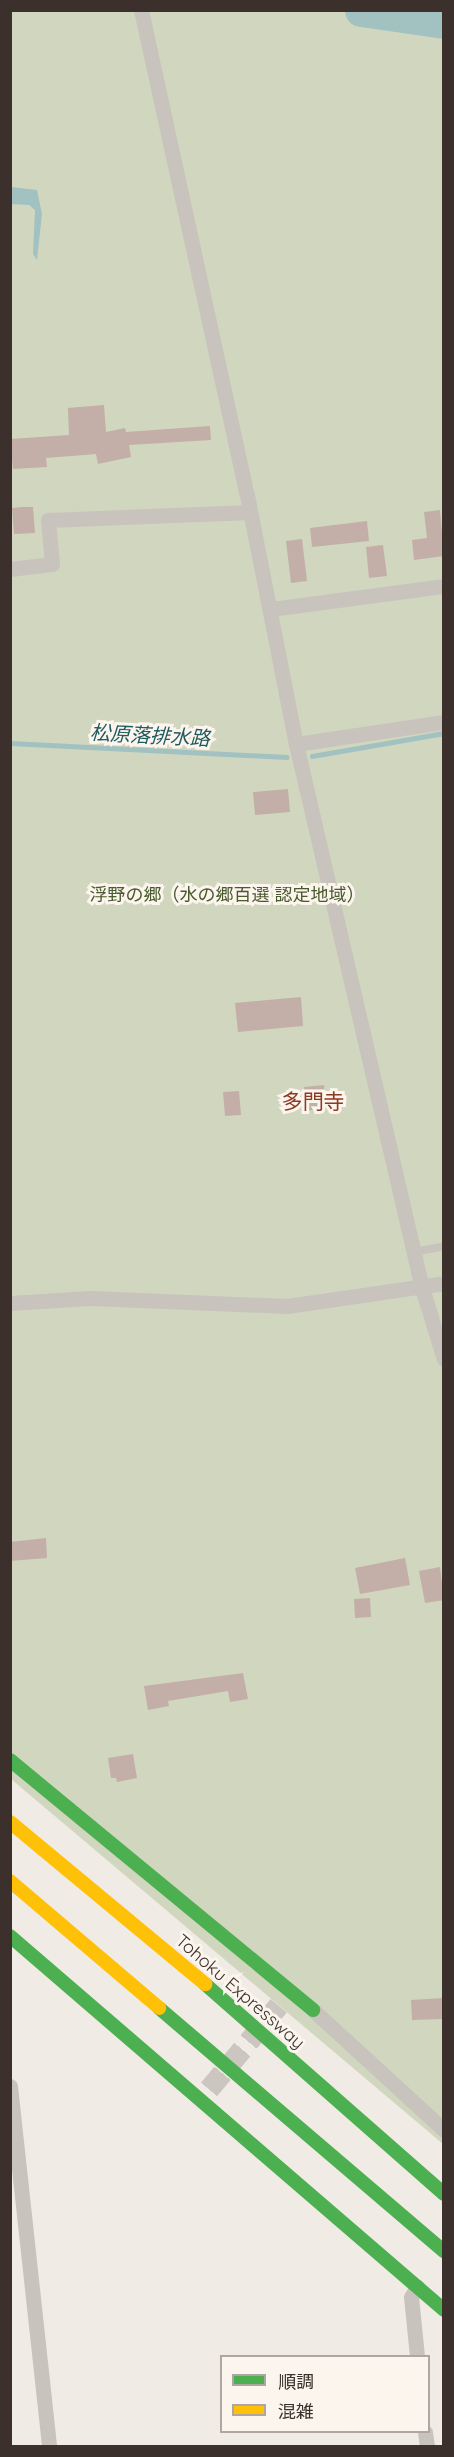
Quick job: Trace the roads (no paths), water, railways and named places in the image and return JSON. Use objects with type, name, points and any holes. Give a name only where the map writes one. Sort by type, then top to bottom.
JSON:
[{"type":"main road","points":[[10,1760],[313,2010]]},
{"type":"main road","name":"Tohoku Expressway","points":[[10,1822],[215,1993],[444,2194]]},
{"type":"main road","points":[[10,1881],[444,2251]]},
{"type":"main road","points":[[10,1936],[206,2094],[444,2310]]},
{"type":"main road","points":[[279,2005],[290,1991]]},
{"type":"street","points":[[141,10],[271,609],[296,744],[422,1288],[444,1359]]},
{"type":"street","points":[[10,569],[52,564],[48,520],[250,512]]},
{"type":"street","points":[[271,609],[444,586]]},
{"type":"street","points":[[296,744],[444,722]]},
{"type":"street","points":[[10,1303],[90,1299],[287,1306],[444,1283]]},
{"type":"street","points":[[313,2010],[444,2130]]},
{"type":"street","points":[[10,2086],[17,2213],[49,2446]]},
{"type":"street","points":[[417,2287],[411,2297],[417,2355]]},
{"type":"lane","points":[[414,1252],[444,1246]]},
{"type":"water","points":[[11,187],[37,190],[42,214],[37,260],[33,254],[35,210],[29,205],[11,204]]},
{"type":"waterway","points":[[361,10],[444,22]]},
{"type":"waterway","name":"松原落排水路","points":[[312,756],[444,733]]},
{"type":"waterway","name":"松原落排水路","points":[[10,743],[287,757]]},
{"type":"tunnel","points":[[209,2089],[279,2005]]},
{"type":"district","name":"多門寺","points":[[313,1101]]},
{"type":"park label","name":"浮野の郷（水の郷百選 認定地域）","points":[[227,895]]}]
